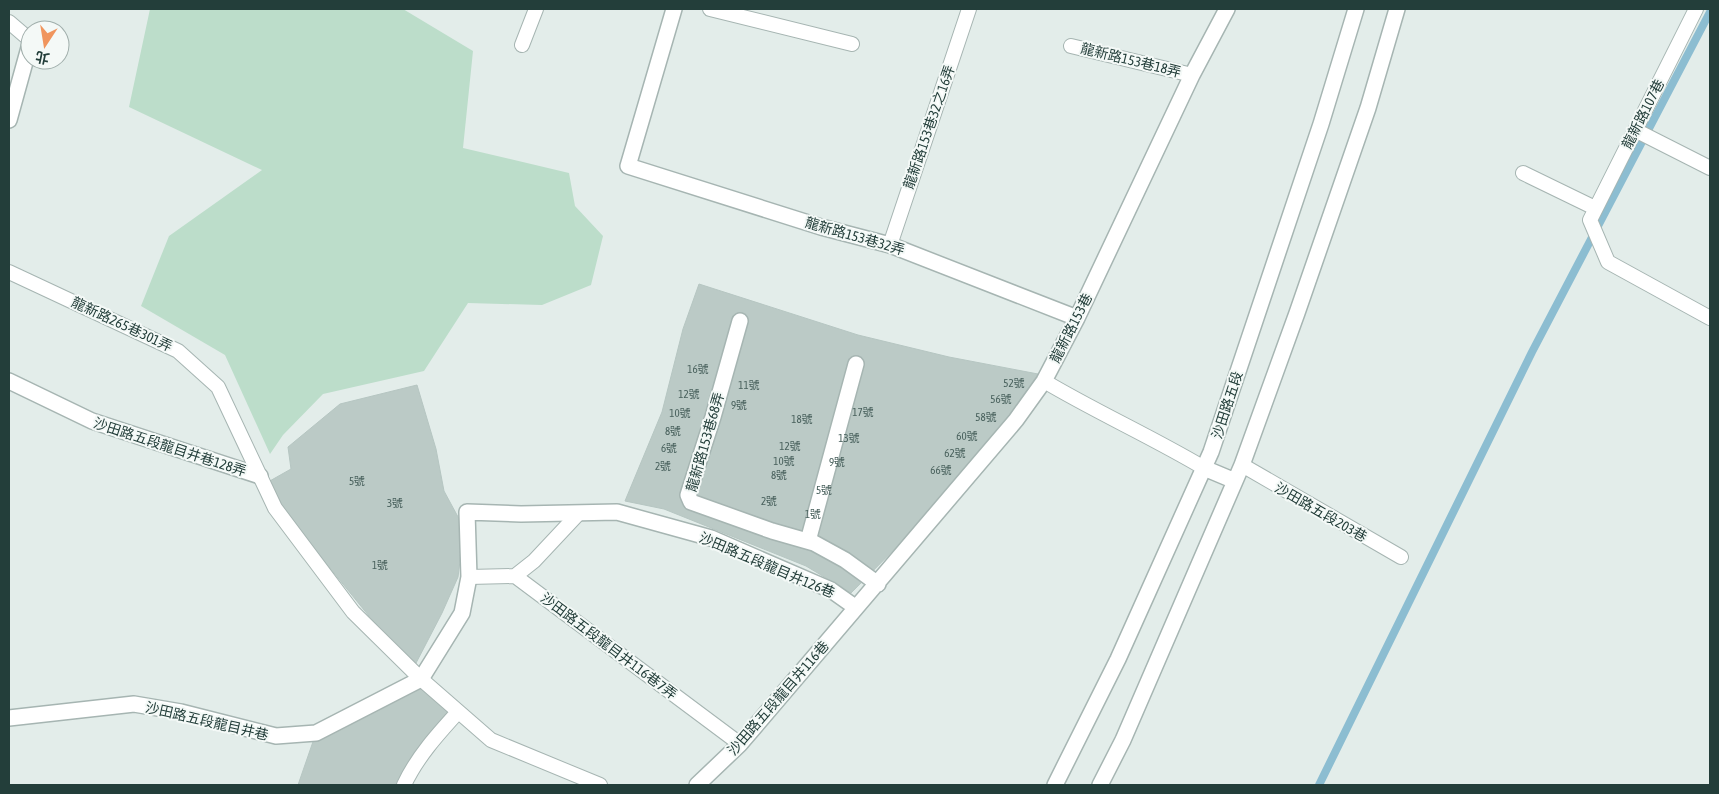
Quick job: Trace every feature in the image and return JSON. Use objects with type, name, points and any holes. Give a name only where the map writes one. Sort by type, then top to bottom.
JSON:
[{"type":"street","name":"龍新路153巷32弄","points":[[674,9],[628,166],[822,227],[890,244],[1077,318]]},
{"type":"street","name":"龍新路153巷","points":[[855,607],[878,584],[1016,420],[1044,381],[1077,318],[1192,75],[1227,9]]},
{"type":"street","name":"沙田路五段","points":[[1055,785],[1118,659],[1212,452],[1321,124],[1356,9]]},
{"type":"street","points":[[1100,785],[1123,740],[1242,465],[1368,108],[1397,9]]},
{"type":"street","points":[[9,120],[23,70]]},
{"type":"street","name":"龍新路153巷68弄","points":[[740,321],[713,417],[688,495],[691,502],[772,531],[808,541],[845,560],[878,584]]},
{"type":"street","points":[[808,541],[856,364]]},
{"type":"street","name":"沙田路五段龍目井巷128弄","points":[[9,381],[92,421],[260,476]]},
{"type":"street","points":[[1204,468],[1235,482]]},
{"type":"street","name":"沙田路五段龍目井126巷","points":[[421,679],[462,613],[468,577],[468,512],[521,514],[617,512],[711,538],[831,590],[855,607]]},
{"type":"street","name":"沙田路五段龍目井116巷","points":[[697,785],[740,744],[855,607]]},
{"type":"street","name":"沙田路五段龍目井巷","points":[[9,718],[134,704],[181,712],[276,736],[316,734],[421,679]]},
{"type":"lane","points":[[522,45],[536,9]]},
{"type":"lane","points":[[710,9],[852,44]]},
{"type":"lane","name":"龍新路153巷32之16弄","points":[[890,244],[969,9]]},
{"type":"lane","name":"龍新路107巷","points":[[1592,214],[1696,9]]},
{"type":"lane","points":[[9,22],[20,31]]},
{"type":"lane","name":"龍新路153巷18弄","points":[[1071,46],[1192,75]]},
{"type":"lane","points":[[1636,130],[1710,168]]},
{"type":"lane","points":[[1523,174],[1592,214],[1600,244],[1608,262],[1710,318]]},
{"type":"lane","name":"龍新路265巷301弄","points":[[9,272],[178,350],[218,387],[260,476]]},
{"type":"lane","points":[[1044,381],[1086,406],[1175,451],[1204,468]]},
{"type":"lane","name":"沙田路五段203巷","points":[[1242,465],[1401,557]]},
{"type":"lane","name":"沙田路五段龍目井巷128弄","points":[[260,476],[275,508],[353,612],[421,679]]},
{"type":"lane","points":[[468,577],[515,576],[534,561],[579,513]]},
{"type":"lane","name":"沙田路五段龍目井116巷7弄","points":[[515,576],[740,744]]},
{"type":"lane","points":[[421,679],[491,740],[600,785]]},
{"type":"lane","points":[[404,785],[412,769],[431,742],[458,712]]},
{"type":"green space","points":[[150,9],[403,9],[473,51],[463,148],[569,173],[575,206],[603,236],[591,285],[542,305],[468,303],[424,371],[323,394],[283,435],[270,454],[225,355],[141,306],[169,236],[262,170],[129,107]]},
{"type":"building","points":[[699,284],[858,335],[949,357],[1038,374],[993,441],[956,487],[851,593],[806,566],[664,509],[625,501],[662,412],[683,329]]},
{"type":"building","points":[[417,385],[436,449],[444,491],[464,528],[458,577],[415,665],[373,621],[282,509],[268,482],[291,469],[288,447],[340,404]]},
{"type":"building","points":[[421,679],[458,712],[404,785],[298,785],[316,733]]},
{"type":"waterway","points":[[1319,785],[1532,352],[1710,12]]}]
